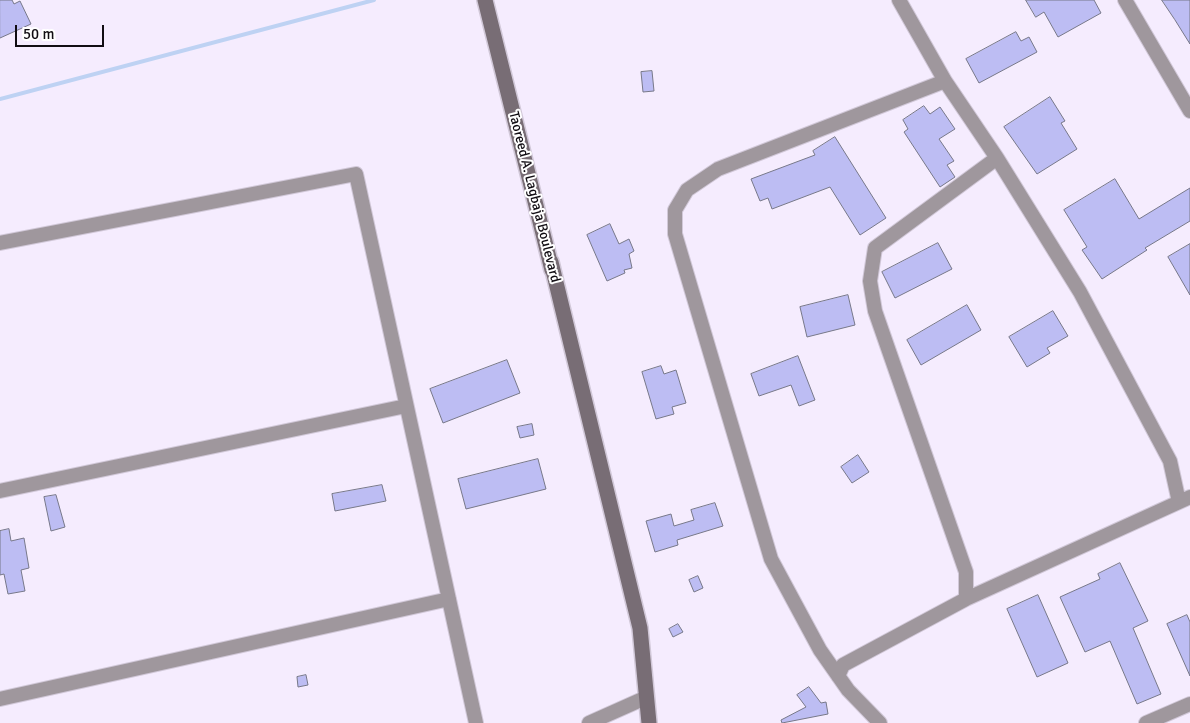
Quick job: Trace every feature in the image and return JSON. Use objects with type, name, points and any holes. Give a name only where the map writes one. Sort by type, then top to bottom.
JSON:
[{"type":"street","name":"Taoreed A. Lagbaja Boulevard","points":[[485,0],[583,394]]},
{"type":"street","points":[[838,676],[843,665],[966,599],[1184,499],[1154,427],[1080,292],[997,158],[945,81],[899,0]]},
{"type":"street","points":[[1125,0],[1190,110]]},
{"type":"street","points":[[880,723],[838,676],[820,650],[770,559],[674,234],[675,210],[687,190],[724,166],[945,81]]},
{"type":"street","points":[[966,599],[966,572],[875,311],[870,281],[875,248],[997,158]]},
{"type":"street","points":[[0,244],[356,174],[476,723]]},
{"type":"street","name":"Taoreed A. Lagbaja Boulevard","points":[[551,262],[640,628],[645,698],[649,723]]},
{"type":"street","points":[[0,491],[406,406]]},
{"type":"street","points":[[0,699],[448,599]]},
{"type":"street","points":[[589,723],[645,698]]},
{"type":"street","points":[[1146,723],[1190,704]]},
{"type":"building","points":[[0,0],[12,0],[14,4],[20,1],[31,24],[0,38]]},
{"type":"building","points":[[1026,0],[1094,0],[1101,13],[1058,37],[1044,12],[1036,17]]},
{"type":"building","points":[[1162,0],[1190,0],[1190,44],[1175,20]]},
{"type":"building","points":[[1016,32],[1021,41],[1029,37],[1037,52],[979,83],[966,59]]},
{"type":"building","points":[[652,71],[654,91],[643,92],[641,72]]},
{"type":"building","points":[[1050,97],[1065,121],[1061,123],[1077,149],[1037,174],[1004,127]]},
{"type":"building","points":[[924,106],[930,114],[940,107],[955,129],[939,139],[954,161],[947,165],[955,177],[940,187],[904,132],[908,129],[903,120]]},
{"type":"building","points":[[835,137],[886,218],[860,235],[830,187],[772,209],[768,198],[760,201],[751,179],[815,155],[813,151]]},
{"type":"building","points":[[1115,179],[1139,219],[1190,188],[1190,221],[1145,248],[1147,250],[1102,279],[1082,250],[1087,247],[1064,210]]},
{"type":"building","points":[[610,224],[619,244],[629,239],[634,251],[629,254],[632,268],[624,270],[625,273],[607,281],[587,235]]},
{"type":"building","points":[[938,243],[952,269],[895,298],[882,272]]},
{"type":"building","points":[[1190,244],[1190,295],[1168,257]]},
{"type":"building","points":[[848,295],[855,325],[807,337],[800,307]]},
{"type":"building","points":[[967,305],[981,330],[921,365],[907,340]]},
{"type":"building","points":[[1053,311],[1068,336],[1047,348],[1050,353],[1027,367],[1009,337]]},
{"type":"building","points":[[798,356],[815,400],[799,406],[791,385],[759,396],[751,374]]},
{"type":"building","points":[[507,360],[520,393],[443,423],[430,389]]},
{"type":"building","points":[[661,366],[664,374],[676,370],[686,403],[672,407],[674,414],[656,419],[642,372]]},
{"type":"building","points":[[532,424],[534,435],[520,438],[517,427]]},
{"type":"building","points":[[858,455],[869,472],[852,483],[841,467]]},
{"type":"building","points":[[538,459],[546,489],[466,509],[458,479]]},
{"type":"building","points":[[382,485],[386,501],[335,511],[332,494]]},
{"type":"building","points":[[56,495],[65,527],[51,531],[44,497]]},
{"type":"building","points":[[715,503],[723,526],[677,540],[678,545],[655,552],[646,521],[671,514],[674,526],[694,520],[691,510]]},
{"type":"building","points":[[9,529],[11,541],[24,538],[29,568],[21,570],[25,591],[8,594],[4,574],[0,575],[0,531]]},
{"type":"building","points":[[1120,563],[1148,621],[1133,628],[1161,694],[1137,704],[1110,641],[1085,652],[1060,597],[1100,579],[1098,574]]},
{"type":"building","points":[[698,576],[703,588],[694,592],[689,580]]},
{"type":"building","points":[[1038,595],[1068,663],[1037,677],[1007,609]]},
{"type":"building","points":[[1187,615],[1190,622],[1190,676],[1167,624]]},
{"type":"building","points":[[678,624],[683,632],[673,637],[669,629]]},
{"type":"building","points":[[306,675],[308,685],[298,687],[297,677]]},
{"type":"building","points":[[809,687],[821,703],[826,702],[828,714],[782,723],[781,720],[806,707],[797,695]]},
{"type":"waterway","points":[[0,99],[374,0]]}]
